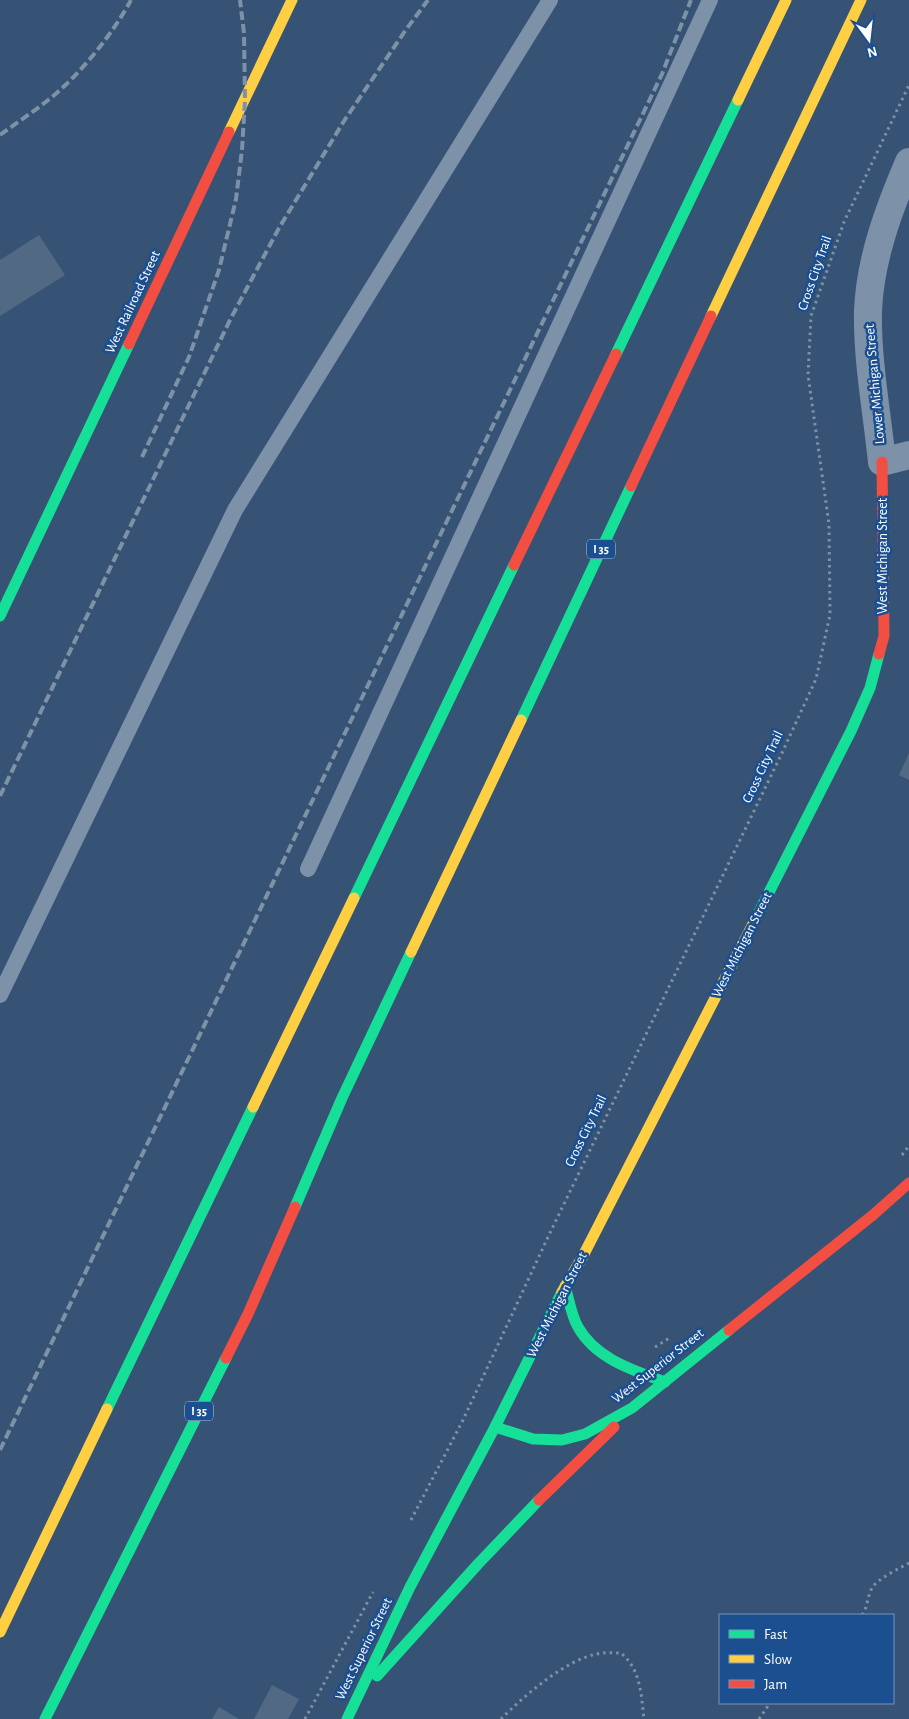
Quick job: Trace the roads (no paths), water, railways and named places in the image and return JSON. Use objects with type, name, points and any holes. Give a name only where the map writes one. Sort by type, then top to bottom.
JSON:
[{"type":"main road","name":"West Railroad Street","points":[[0,616],[292,0]]},
{"type":"main road","points":[[0,1632],[786,0]]},
{"type":"main road","name":"I 35","points":[[45,1719],[248,1314],[342,1098],[861,0]]},
{"type":"main road","name":"West Michigan Street","points":[[495,1426],[565,1286],[583,1256],[690,1049],[846,740],[870,688],[884,636],[882,462]]},
{"type":"main road","name":"West Superior Street","points":[[347,1719],[410,1587],[495,1426],[533,1439],[562,1440],[585,1434],[632,1408],[873,1215],[909,1183]]},
{"type":"main road","points":[[565,1286],[578,1326],[595,1348],[612,1361],[665,1382]]},
{"type":"main road","points":[[358,1698],[478,1564],[533,1506],[632,1408]]},
{"type":"main road","points":[[0,1621],[36,1555]]},
{"type":"street","name":"Lower Michigan Street","points":[[882,462],[870,354],[868,310],[874,266],[882,232],[909,162]]},
{"type":"street","points":[[882,462],[909,455]]},
{"type":"lane","points":[[0,995],[235,510],[550,0]]},
{"type":"lane","points":[[308,869],[710,0]]},
{"type":"railway","points":[[0,135],[47,101],[71,80],[105,41],[131,0]]},
{"type":"railway","points":[[142,457],[189,357],[219,270],[236,199],[242,150],[245,100],[244,33],[240,0]]},
{"type":"railway","points":[[0,796],[231,318],[279,228],[344,121],[428,0]]},
{"type":"railway","points":[[0,1450],[662,74],[691,0]]}]
